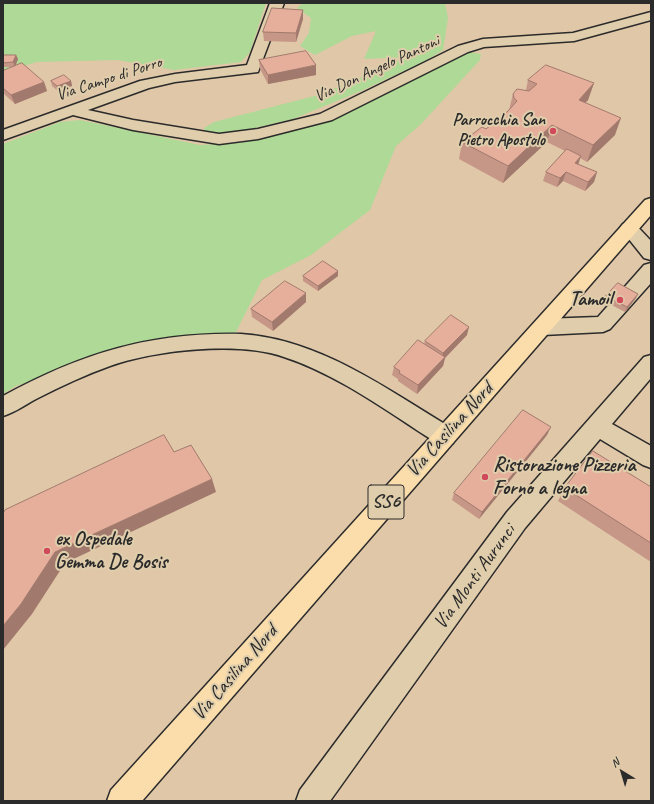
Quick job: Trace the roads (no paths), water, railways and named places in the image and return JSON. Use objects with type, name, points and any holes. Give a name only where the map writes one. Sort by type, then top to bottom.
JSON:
[{"type":"main road","name":"Via Casilina Nord","points":[[122,801],[651,204]]},
{"type":"street","name":"Via Campo di Porro","points":[[3,135],[145,84],[175,78],[253,69],[277,3]]},
{"type":"street","name":"Via Don Angelo Pantoni","points":[[70,110],[133,125],[219,139],[258,134],[326,117],[463,49],[483,43],[574,37],[651,16]]},
{"type":"street","points":[[629,228],[651,253]]},
{"type":"street","points":[[543,327],[603,324],[651,270]]},
{"type":"street","points":[[3,407],[39,386],[81,367],[157,345],[206,341],[258,342],[294,352],[337,372],[445,436]]},
{"type":"street","name":"Via Monti Aurunci","points":[[311,801],[516,520],[651,362]]},
{"type":"street","points":[[596,426],[651,458]]},
{"type":"place","name":"Parrocchia San Pietro Apostolo","points":[[553,131]]},
{"type":"place","name":"Tamoil","points":[[620,300]]},
{"type":"place","name":"Ristorazione Pizzeria Forno a legna","points":[[485,477]]},
{"type":"place","name":"ex Ospedale Gemma De Bosis","points":[[47,551]]}]
